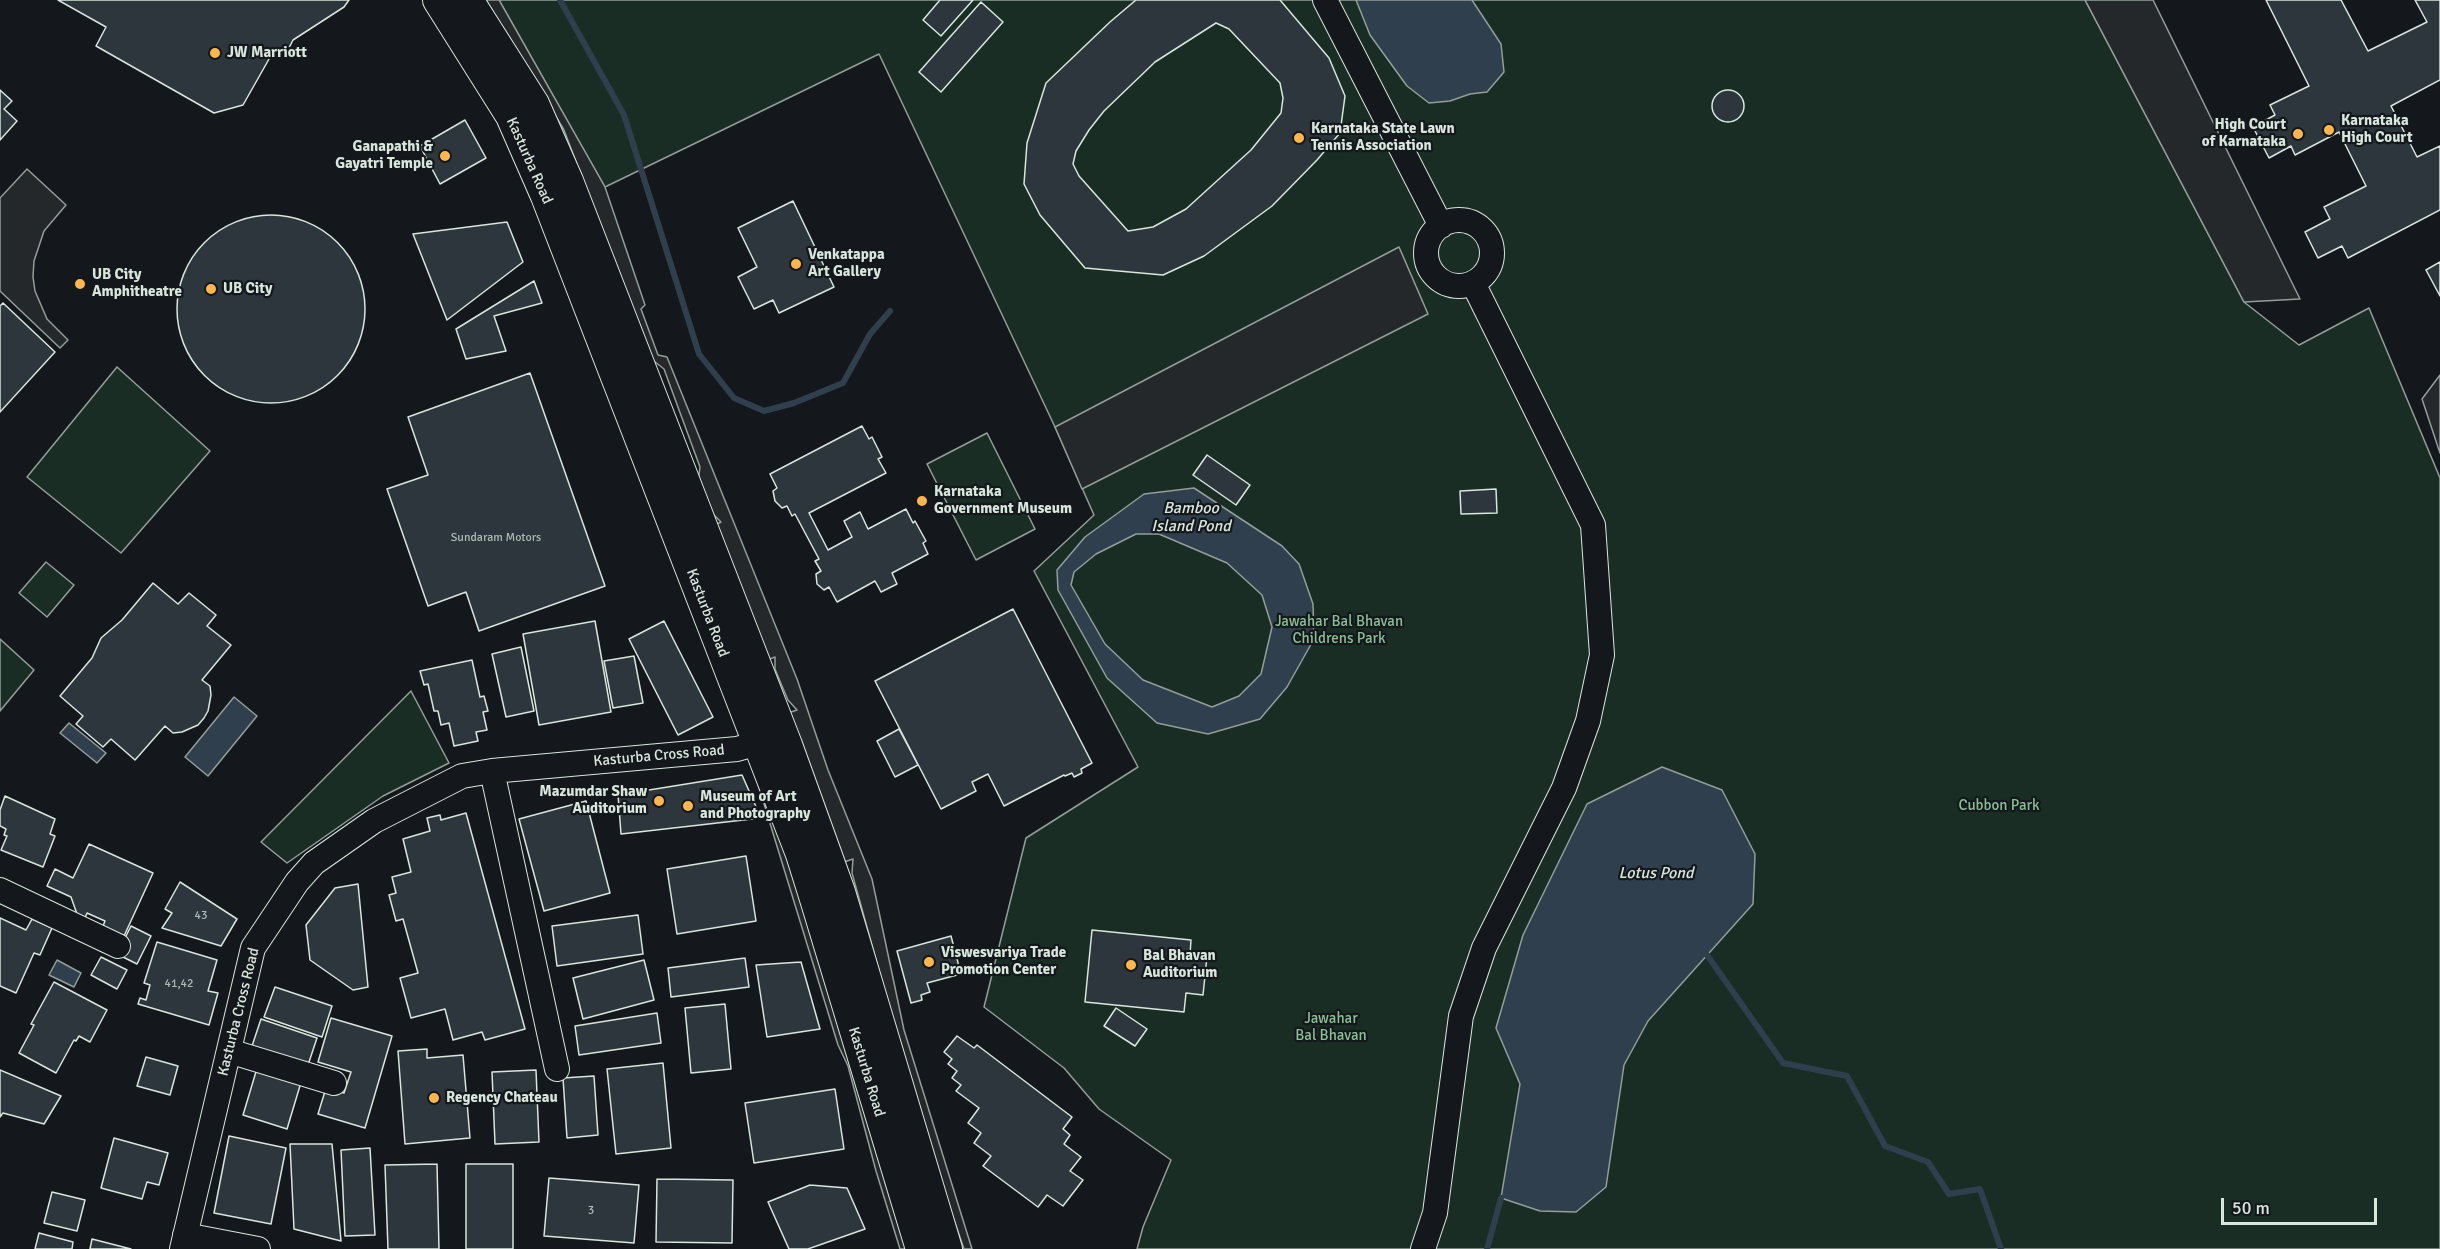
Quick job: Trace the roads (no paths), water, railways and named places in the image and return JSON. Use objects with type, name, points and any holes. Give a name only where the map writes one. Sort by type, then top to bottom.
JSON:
[{"type":"main road","name":"Kasturba Road","points":[[438,0],[511,116],[546,196],[759,743],[801,854],[921,1249]]},
{"type":"main road","name":"Kasturba Road","points":[[468,0],[534,104],[568,181],[787,745],[840,892],[946,1249]]},
{"type":"street","points":[[1325,0],[1441,226]]},
{"type":"street","points":[[1458,220],[1471,222],[1482,228],[1489,239],[1492,252],[1490,264],[1483,275],[1473,283],[1461,286],[1448,284],[1437,277],[1428,263],[1428,241],[1441,226],[1446,222],[1458,220]]},
{"type":"street","points":[[1423,1249],[1435,1213],[1461,1016],[1484,948],[1564,788],[1588,721],[1602,655],[1593,525],[1473,283]]},
{"type":"street","name":"Kasturba Cross Road","points":[[183,1242],[253,948],[297,882],[314,863],[374,821],[462,776],[492,771],[737,749],[759,743]]},
{"type":"street","points":[[492,771],[557,1069]]},
{"type":"street","points":[[0,890],[117,946]]},
{"type":"street","points":[[229,1051],[334,1083]]},
{"type":"street","points":[[183,1242],[258,1249]]},
{"type":"water","points":[[1356,0],[1472,0],[1501,44],[1504,72],[1487,92],[1470,94],[1450,101],[1429,103],[1407,86],[1370,35]]},
{"type":"water","name":"Bamboo Island Pond","points":[[1194,488],[1282,546],[1299,564],[1313,604],[1314,639],[1287,687],[1260,719],[1208,734],[1157,723],[1107,678],[1058,590],[1057,570],[1085,537],[1144,494]],"holes":[[[1136,534],[1159,534],[1227,563],[1262,595],[1272,627],[1261,674],[1239,696],[1212,707],[1143,680],[1105,644],[1071,585],[1074,572],[1096,554]]]},
{"type":"water","points":[[234,697],[257,716],[208,776],[185,757]]},
{"type":"water","points":[[69,723],[106,753],[97,763],[60,733]]},
{"type":"water","name":"Lotus Pond","points":[[1662,767],[1722,790],[1755,854],[1753,904],[1648,1021],[1624,1065],[1606,1187],[1576,1212],[1540,1211],[1501,1198],[1520,1084],[1496,1028],[1523,935],[1587,804]]},
{"type":"water","points":[[57,960],[81,973],[74,987],[49,975]]},
{"type":"waterway","points":[[560,0],[624,115],[699,354],[734,398],[764,411],[794,403],[843,383],[870,334],[890,311]]},
{"type":"waterway","points":[[1707,955],[1783,1063],[1847,1076],[1885,1146],[1928,1162],[1949,1194],[1980,1189],[2001,1249]]},
{"type":"waterway","points":[[1487,1249],[1501,1198]]},
{"type":"place","name":"JW Marriott","points":[[215,53]]},
{"type":"place","name":"Karnataka High Court","points":[[2329,130]]},
{"type":"place","name":"High Court of Karnataka","points":[[2298,134]]},
{"type":"place","name":"Karnataka State Lawn Tennis Association","points":[[1299,138]]},
{"type":"place","name":"Ganapathi & Gayatri Temple","points":[[445,156]]},
{"type":"place","name":"Venkatappa Art Gallery","points":[[796,264]]},
{"type":"place","name":"UB City Amphitheatre","points":[[80,284]]},
{"type":"place","name":"UB City","points":[[211,289]]},
{"type":"place","name":"Karnataka Government Museum","points":[[922,501]]},
{"type":"place","name":"Mazumdar Shaw Auditorium","points":[[659,801]]},
{"type":"place","name":"Museum of Art and Photography","points":[[688,806]]},
{"type":"place","name":"Viswesvariya Trade Promotion Center","points":[[929,962]]},
{"type":"place","name":"Bal Bhavan Auditorium","points":[[1131,965]]},
{"type":"place","name":"Regency Chateau","points":[[434,1098]]},
{"type":"park label","name":"Jawahar Bal Bhavan Childrens Park","points":[[1339,630]]},
{"type":"park label","name":"Cubbon Park","points":[[1999,806]]},
{"type":"park label","name":"Jawahar Bal Bhavan","points":[[1331,1028]]}]
